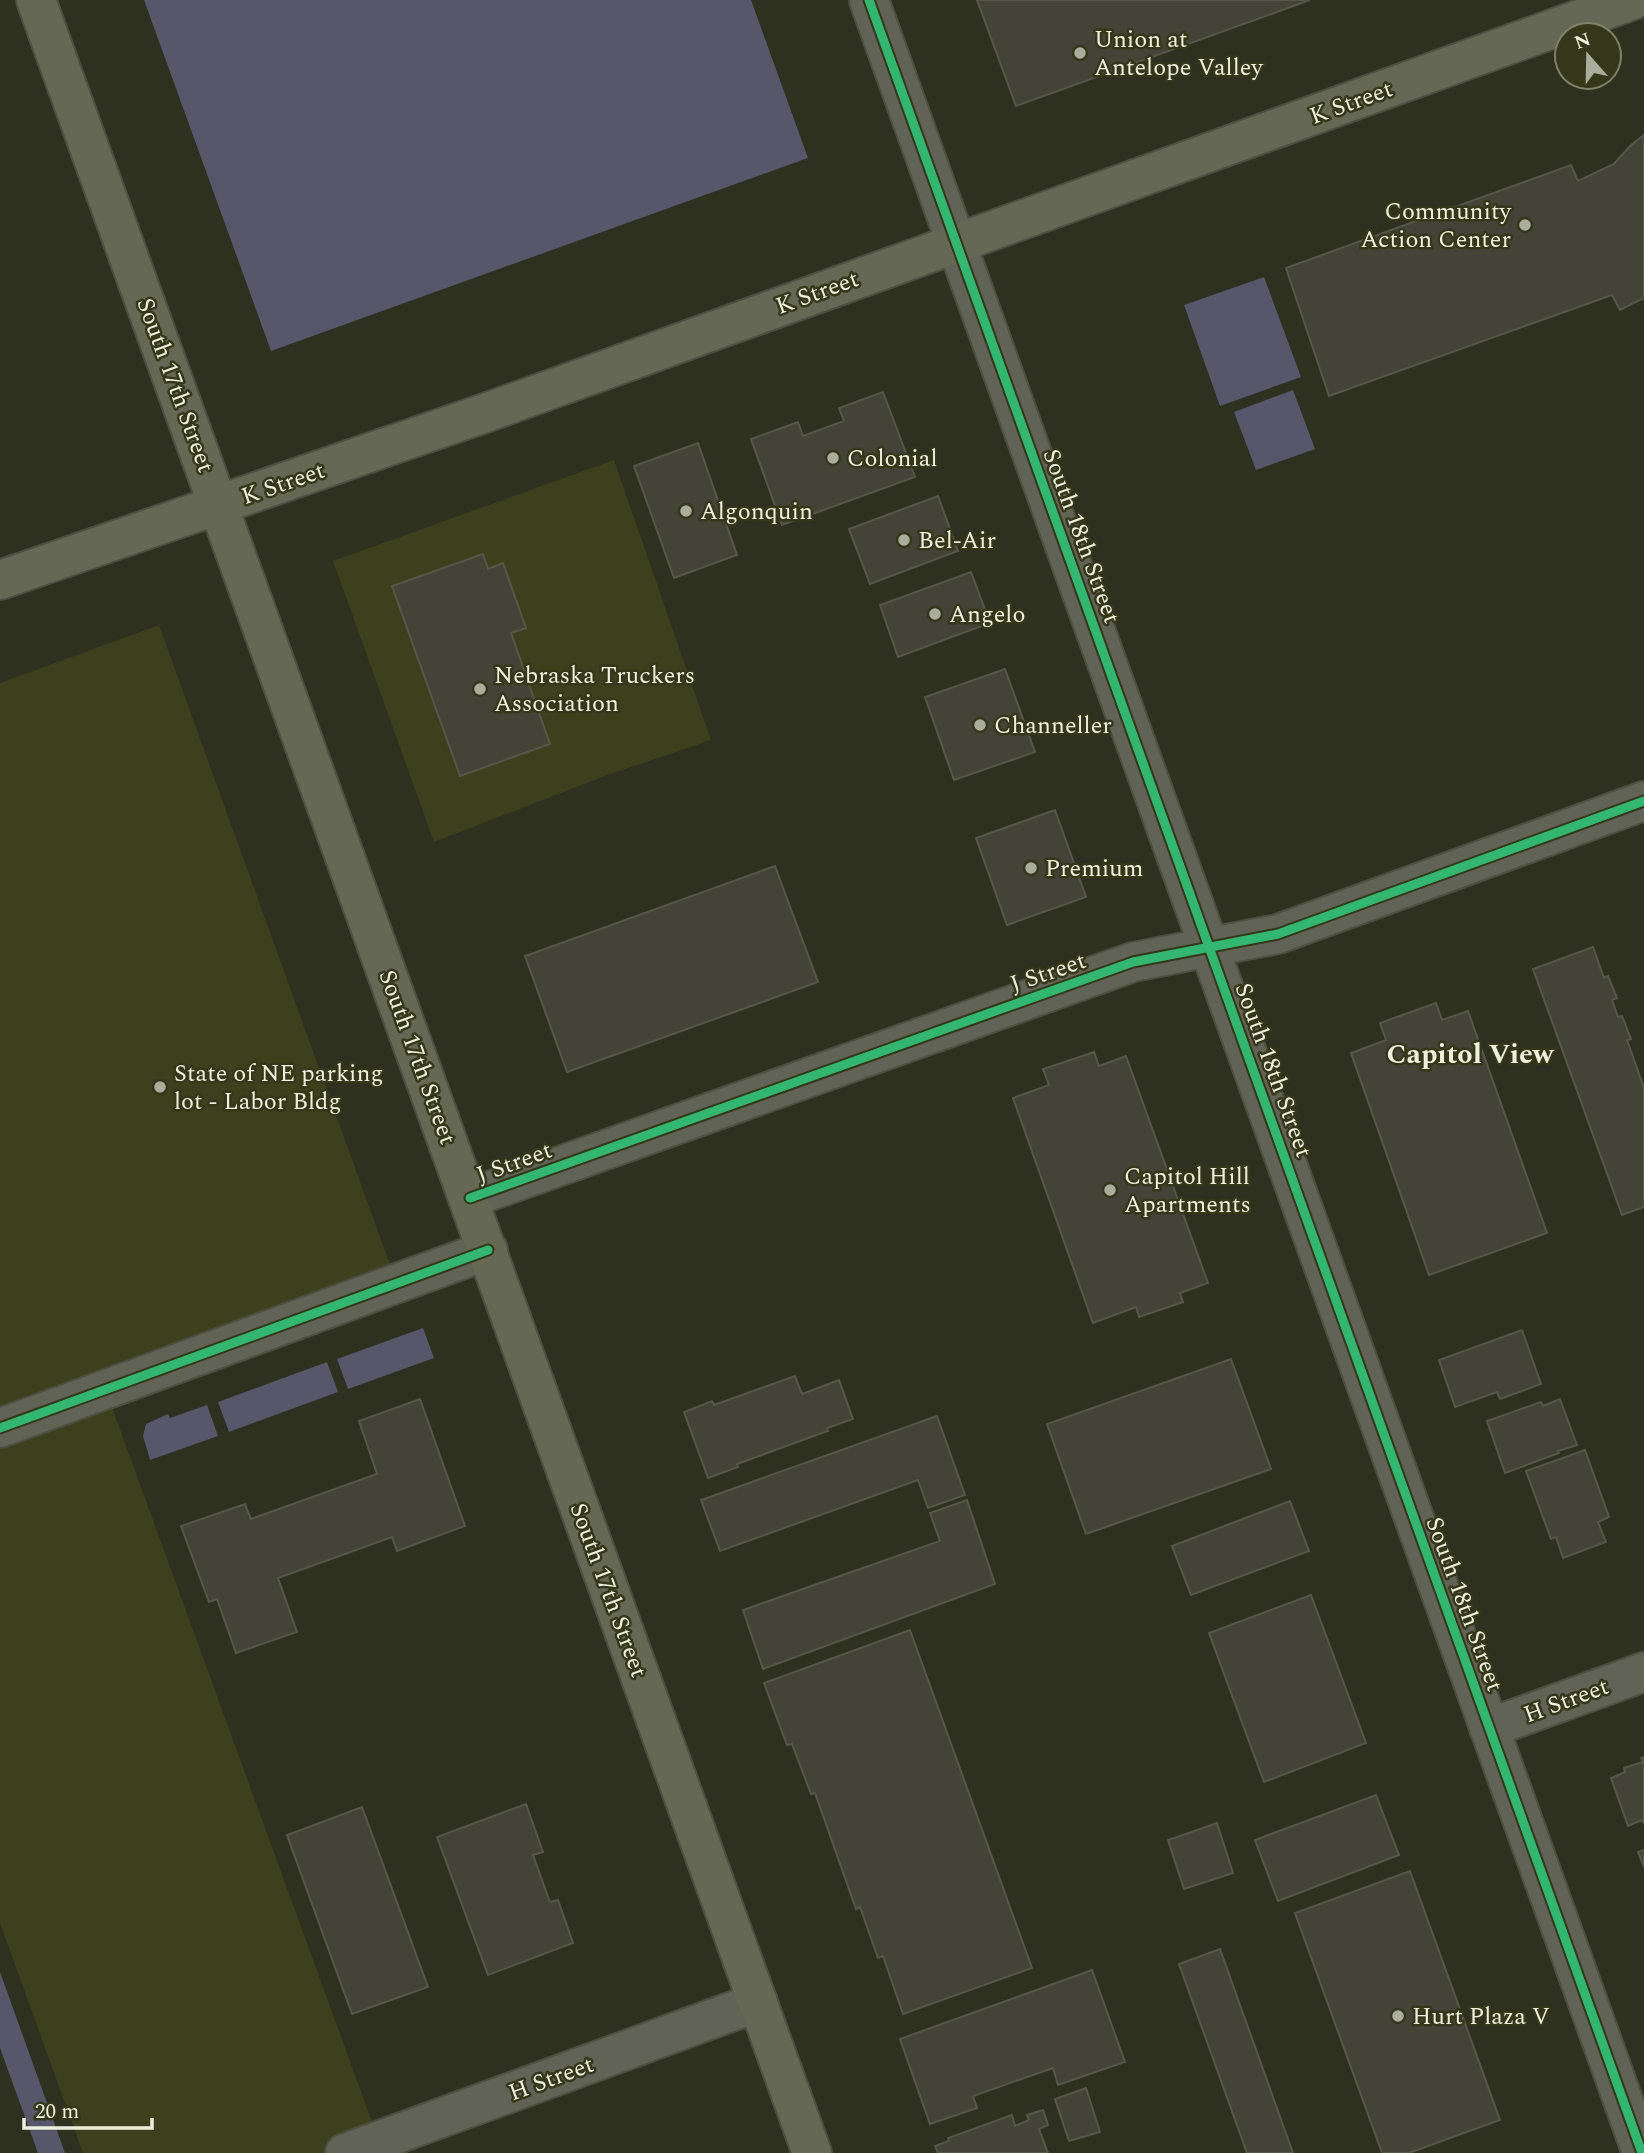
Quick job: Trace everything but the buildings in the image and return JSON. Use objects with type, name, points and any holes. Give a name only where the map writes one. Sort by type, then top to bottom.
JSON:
[{"type":"main road","name":"South 17th Street","points":[[36,0],[812,2153]]},
{"type":"main road","name":"K Street","points":[[0,580],[219,506],[956,244],[1553,14],[1633,0]]},
{"type":"street","name":"South 18th Street","points":[[869,0],[1642,2153]]},
{"type":"street","name":"J Street","points":[[470,1198],[1133,962],[1278,934],[1644,801]]},
{"type":"street","points":[[0,1428],[488,1250]]},
{"type":"street","name":"H Street","points":[[1489,1728],[1644,1672]]},
{"type":"street","name":"H Street","points":[[345,2153],[758,2002]]},
{"type":"shaded area","points":[[144,0],[751,0],[808,158],[271,351]]},
{"type":"shaded area","points":[[1264,277],[1301,377],[1220,406],[1184,305]]},
{"type":"shaded area","points":[[1293,390],[1315,449],[1256,470],[1234,412]]},
{"type":"shaded area","points":[[614,460],[711,740],[605,776],[434,842],[333,561]]},
{"type":"shaded area","points":[[159,625],[397,1284],[106,1391],[379,2141],[345,2153],[83,2153],[0,1923],[0,683]]},
{"type":"shaded area","points":[[423,1328],[434,1358],[348,1389],[337,1359]]},
{"type":"shaded area","points":[[327,1362],[338,1392],[229,1432],[218,1402]]},
{"type":"shaded area","points":[[207,1405],[218,1436],[150,1460],[143,1436],[146,1424],[168,1414],[170,1418]]},
{"type":"shaded area","points":[[0,1972],[65,2153],[38,2153],[0,2048]]},
{"type":"cycle path","points":[[869,0],[1642,2153]]},
{"type":"cycle path","points":[[470,1198],[1133,962],[1278,934],[1644,801]]},
{"type":"cycle path","points":[[0,1428],[488,1250]]},
{"type":"place","name":"Union at Antelope Valley","points":[[1080,53]]},
{"type":"place","name":"Community Action Center","points":[[1525,225]]},
{"type":"place","name":"Colonial","points":[[833,458]]},
{"type":"place","name":"Algonquin","points":[[686,511]]},
{"type":"place","name":"Bel-Air","points":[[904,540]]},
{"type":"place","name":"Angelo","points":[[935,614]]},
{"type":"place","name":"Nebraska Truckers Association","points":[[480,689]]},
{"type":"place","name":"Channeller","points":[[980,725]]},
{"type":"place","name":"Premium","points":[[1031,868]]},
{"type":"place","name":"State of NE parking lot - Labor Bldg","points":[[160,1087]]},
{"type":"place","name":"Capitol Hill Apartments","points":[[1110,1190]]},
{"type":"place","name":"Hurt Plaza V","points":[[1398,2016]]},
{"type":"district","name":"Capitol View","points":[[1470,1053]]}]
